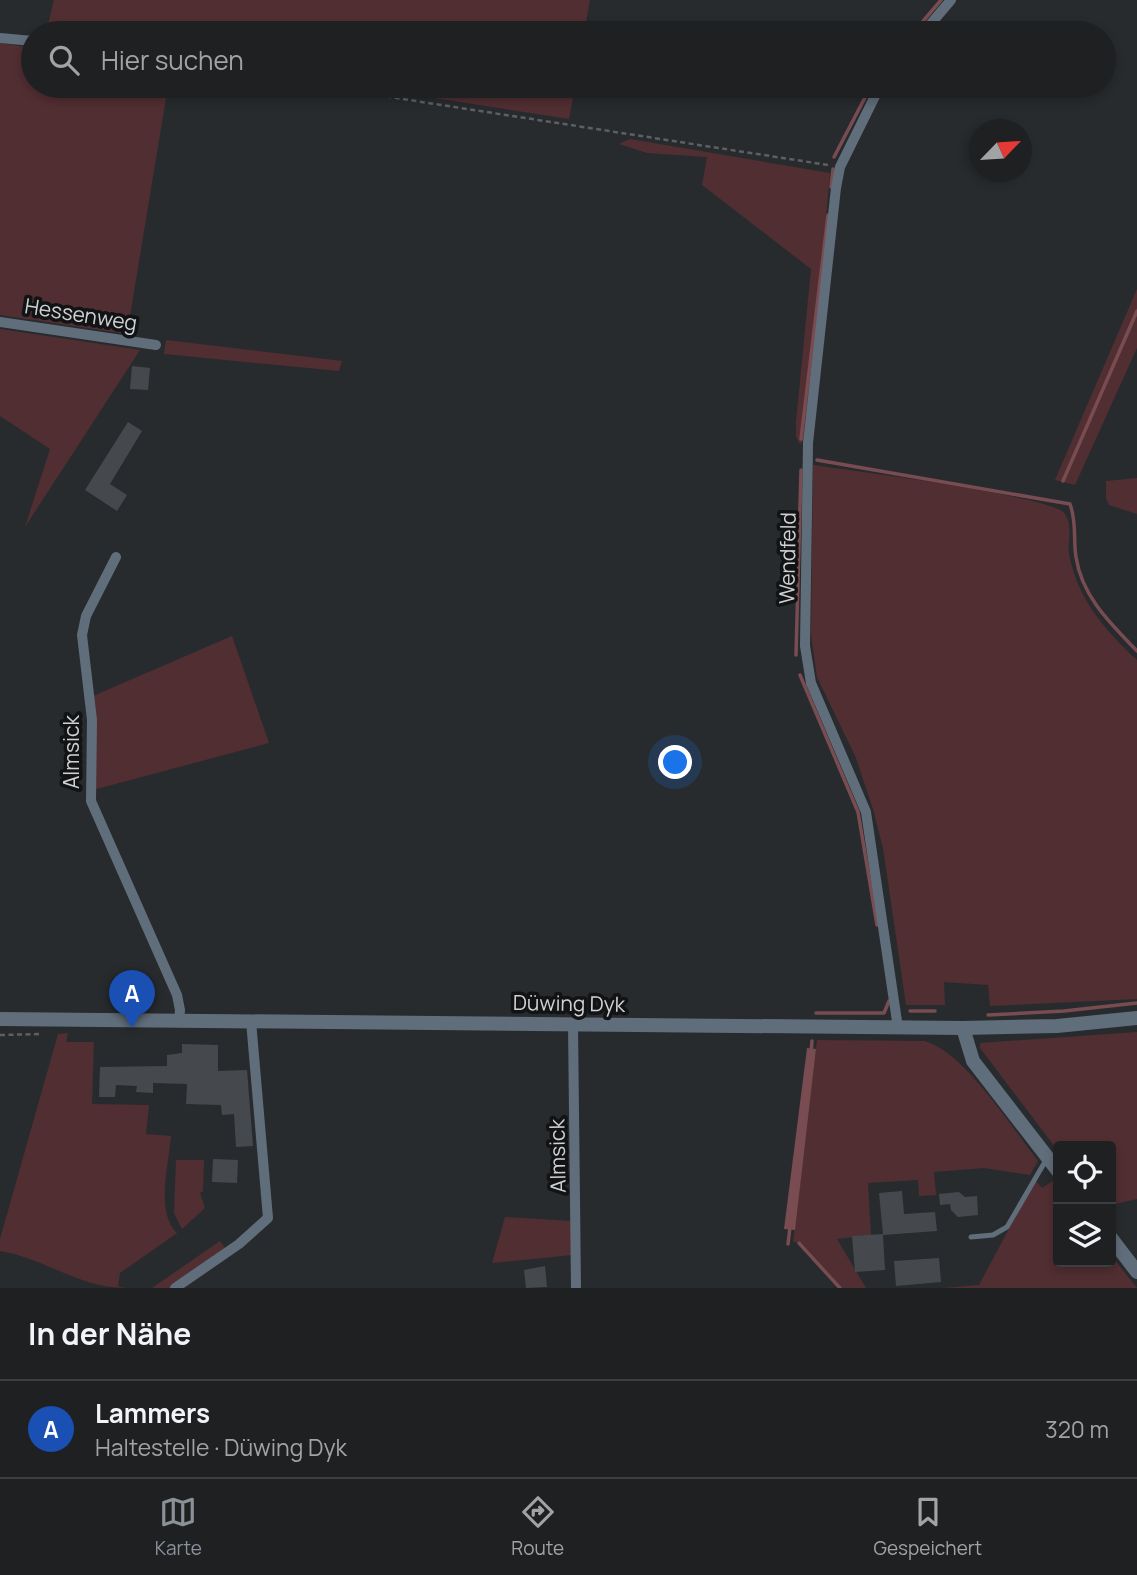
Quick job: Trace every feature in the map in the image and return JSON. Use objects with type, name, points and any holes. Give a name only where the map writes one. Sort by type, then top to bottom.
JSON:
[{"type":"street","points":[[933,21],[951,0]]},
{"type":"street","points":[[0,38],[21,40]]},
{"type":"street","name":"Wendfeld","points":[[874,98],[840,167],[808,443],[806,646],[811,683],[866,812],[898,1027]]},
{"type":"street","name":"Hessenweg","points":[[0,322],[156,345]]},
{"type":"street","name":"Almsick","points":[[116,557],[86,617],[82,635],[92,720],[91,801],[177,995],[179,1021]]},
{"type":"street","name":"Düwing Dyk","points":[[0,1019],[963,1028],[1057,1026],[1137,1018]]},
{"type":"street","points":[[175,1288],[240,1243],[268,1218],[251,1021]]},
{"type":"street","name":"Almsick","points":[[573,1024],[576,1288]]},
{"type":"street","points":[[963,1028],[973,1061],[1053,1164]]},
{"type":"street","points":[[1116,1245],[1137,1272]]},
{"type":"lane","points":[[971,1237],[993,1235],[1007,1227],[1048,1157]]},
{"type":"path","points":[[396,98],[840,167]]},
{"type":"shaded area","points":[[54,0],[590,0],[586,21],[49,21]]},
{"type":"shaded area","points":[[0,43],[21,46],[21,98],[166,98],[127,334],[0,315]]},
{"type":"shaded area","points":[[434,98],[573,98],[569,119]]},
{"type":"shaded area","points":[[630,139],[830,173],[806,439],[800,444],[796,437],[796,422],[811,269],[702,185],[707,157],[647,153],[619,144]]},
{"type":"shaded area","points":[[1137,289],[1137,348],[1075,485],[1055,480]]},
{"type":"shaded area","points":[[0,329],[140,350],[25,527],[50,449],[0,416]]},
{"type":"shaded area","points":[[166,340],[342,361],[339,371],[164,354]]},
{"type":"shaded area","points":[[813,465],[988,492],[1051,506],[1064,513],[1069,528],[1069,554],[1079,586],[1103,625],[1137,660],[1137,999],[990,1006],[988,985],[944,982],[945,1005],[906,1005],[883,848],[873,809],[856,758],[817,677],[811,634]]},
{"type":"shaded area","points":[[1137,478],[1137,514],[1109,505],[1106,498],[1106,481]]},
{"type":"shaded area","points":[[232,636],[269,743],[93,790],[93,696]]},
{"type":"shaded area","points":[[1137,1032],[1137,1199],[1116,1204],[1116,1141],[1053,1141],[1053,1144],[980,1048],[980,1043]]},
{"type":"shaded area","points":[[68,1033],[66,1042],[94,1042],[92,1104],[149,1105],[146,1134],[171,1136],[165,1200],[170,1224],[177,1233],[120,1273],[118,1286],[125,1288],[93,1283],[0,1251],[0,1239],[58,1034]]},
{"type":"shaded area","points":[[817,1040],[924,1041],[939,1047],[955,1059],[986,1092],[1038,1161],[1030,1175],[984,1168],[934,1172],[936,1195],[919,1196],[918,1180],[868,1183],[871,1235],[837,1239],[866,1288],[842,1288],[802,1243],[793,1242]]},
{"type":"shaded area","points":[[807,1048],[816,1049],[795,1230],[784,1229]]},
{"type":"shaded area","points":[[176,1160],[204,1160],[203,1191],[200,1193],[205,1208],[182,1229],[174,1213]]},
{"type":"shaded area","points":[[1035,1180],[1042,1188],[1053,1181],[1053,1267],[1116,1267],[1116,1261],[1137,1288],[943,1288],[979,1285]]},
{"type":"shaded area","points":[[505,1217],[573,1221],[572,1255],[492,1263]]},
{"type":"shaded area","points":[[220,1241],[227,1251],[170,1288],[152,1288]]},
{"type":"building","points":[[132,366],[150,368],[148,390],[130,389]]},
{"type":"building","points":[[128,422],[142,431],[110,484],[127,495],[117,511],[85,490]]},
{"type":"building","points":[[182,1044],[218,1045],[218,1071],[247,1070],[253,1146],[236,1147],[234,1114],[222,1115],[221,1105],[186,1104],[187,1084],[153,1083],[153,1093],[136,1092],[137,1086],[116,1085],[115,1097],[99,1097],[100,1067],[167,1066],[167,1055],[182,1053]]},
{"type":"building","points":[[213,1159],[238,1160],[237,1183],[212,1182]]},
{"type":"building","points":[[902,1191],[904,1214],[935,1212],[937,1231],[883,1235],[885,1270],[855,1272],[852,1236],[883,1234],[879,1193]]},
{"type":"building","points":[[959,1192],[965,1197],[977,1196],[978,1215],[958,1217],[951,1210],[950,1204],[940,1205],[939,1194]]},
{"type":"building","points":[[939,1258],[941,1282],[896,1286],[894,1261]]},
{"type":"building","points":[[545,1266],[547,1287],[526,1288],[524,1270]]},
{"type":"waterway","points":[[923,21],[941,0]]},
{"type":"waterway","points":[[834,157],[865,98]]},
{"type":"waterway","points":[[831,187],[833,169]]},
{"type":"waterway","points":[[801,439],[828,215]]},
{"type":"waterway","points":[[1063,481],[1137,311]]},
{"type":"waterway","points":[[817,460],[1070,504],[1076,557],[1084,585],[1099,609],[1137,651]]},
{"type":"waterway","points":[[796,655],[801,470]]},
{"type":"waterway","points":[[800,675],[858,812],[877,925]]},
{"type":"waterway","points":[[816,1013],[884,1013],[889,1001]]},
{"type":"waterway","points":[[988,1015],[1064,1011],[1137,1003]]},
{"type":"waterway","points":[[910,1011],[935,1011]]},
{"type":"waterway","points":[[811,1053],[812,1041]]},
{"type":"waterway","points":[[788,1244],[790,1227]]},
{"type":"waterway","points":[[799,1243],[840,1288]]},
{"type":"place","name":"Lammers","points":[[132,1028]]}]
